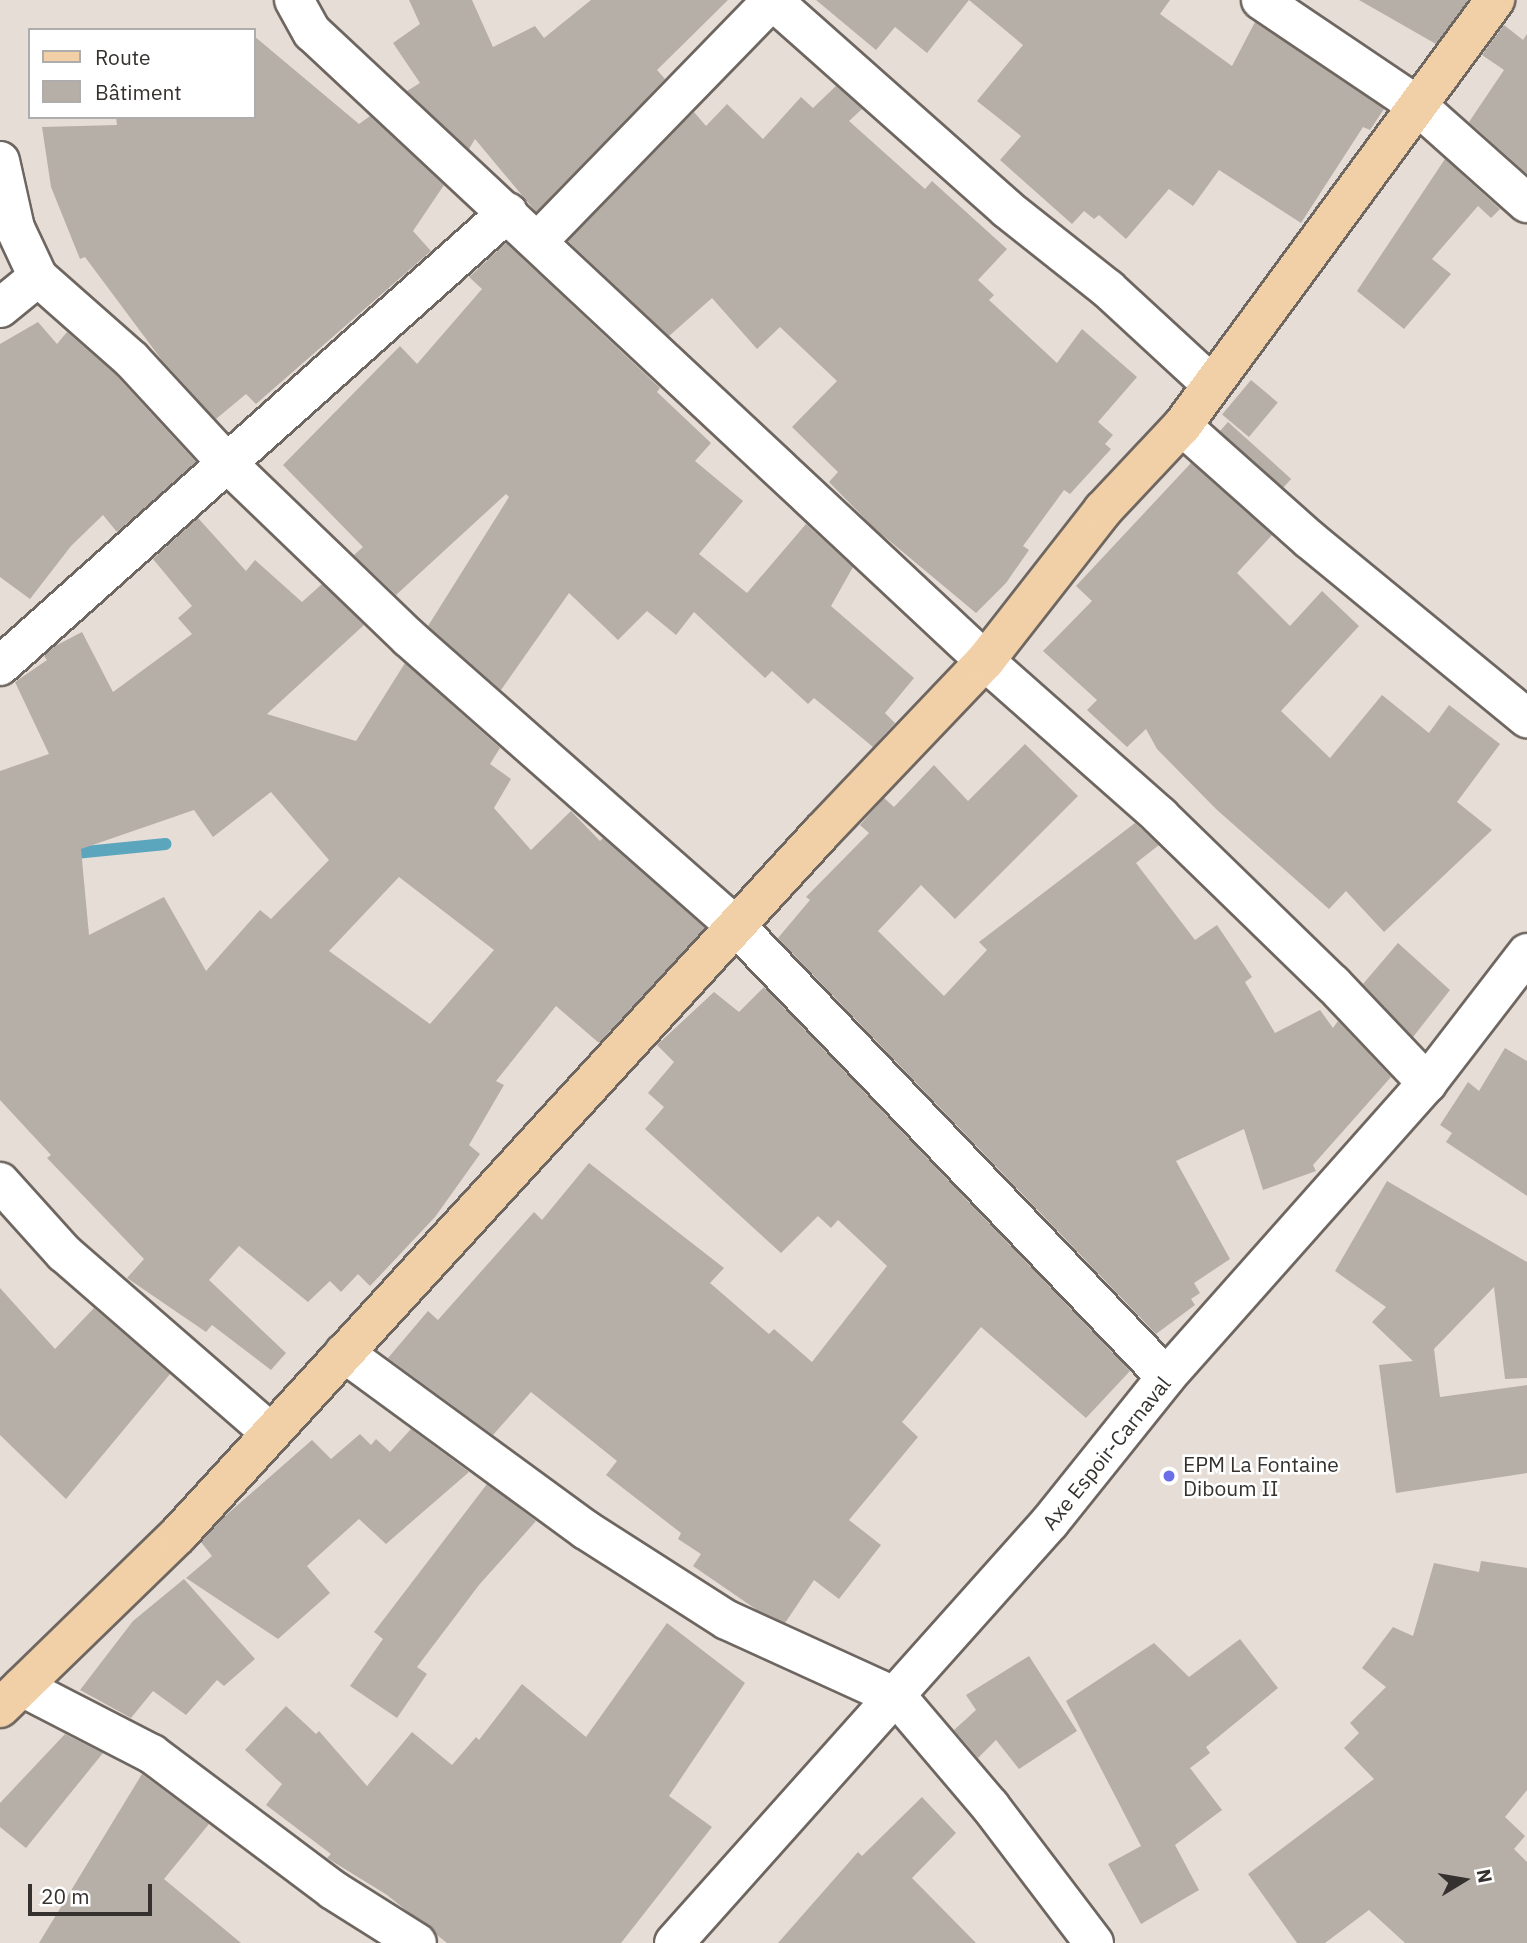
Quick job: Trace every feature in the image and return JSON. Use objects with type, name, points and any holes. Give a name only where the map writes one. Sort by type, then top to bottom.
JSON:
[{"type":"main road","points":[[11,1698],[178,1535],[270,1432],[738,928],[822,832],[985,661],[1103,510],[1182,426],[1495,0]]},
{"type":"street","points":[[294,0],[312,32],[539,240],[985,661],[1160,816],[1334,984],[1427,1083]]},
{"type":"street","points":[[539,240],[772,0],[1007,209],[1108,289],[1211,384]]},
{"type":"street","points":[[1261,0],[1418,106],[1527,203]]},
{"type":"street","points":[[0,161],[15,228],[38,277],[132,360],[227,463],[409,638],[738,928],[1166,1377]]},
{"type":"street","points":[[0,666],[508,212]]},
{"type":"street","points":[[0,308],[38,277]]},
{"type":"street","points":[[1182,426],[1310,540],[1527,718]]},
{"type":"street","name":"Axe Espoir-Carnaval","points":[[674,1943],[898,1698],[1050,1522],[1166,1377],[1427,1083],[1527,953]]},
{"type":"street","points":[[0,1182],[64,1253],[270,1432]]},
{"type":"street","points":[[344,1353],[586,1530],[727,1620],[898,1698],[990,1807],[1094,1943]]},
{"type":"street","points":[[11,1698],[152,1754],[333,1890],[417,1943]]},
{"type":"building","points":[[409,0],[472,0],[493,47],[535,26],[544,38],[591,0],[728,0],[657,70],[665,79],[536,212],[475,139],[469,149],[407,91],[420,83],[393,43],[420,24]]},
{"type":"building","points":[[816,0],[969,0],[927,53],[895,27],[876,50]]},
{"type":"building","points":[[969,0],[1170,0],[1160,14],[1232,66],[1255,22],[1384,109],[1370,130],[1363,127],[1301,223],[1219,170],[1193,206],[1169,189],[1126,239],[1099,215],[1094,219],[1084,211],[1072,224],[1000,160],[1021,136],[977,101],[1023,45]]},
{"type":"building","points":[[1359,0],[1468,0],[1436,44]]},
{"type":"building","points":[[1504,25],[1523,40],[1527,34],[1527,174],[1469,122],[1504,70],[1482,55]]},
{"type":"building","points":[[256,38],[359,124],[370,116],[444,185],[413,231],[431,251],[256,404],[246,394],[216,419],[161,359],[85,257],[80,259],[51,187],[42,127],[117,125],[116,119],[256,119]]},
{"type":"building","points":[[836,86],[862,109],[849,121],[925,189],[932,181],[1007,249],[978,280],[994,295],[989,300],[1057,363],[1082,329],[1137,377],[1098,422],[1113,435],[1105,444],[1111,449],[1070,494],[1064,490],[1023,546],[1029,550],[1006,583],[976,613],[874,528],[829,482],[838,472],[792,427],[837,381],[780,327],[757,349],[712,298],[669,336],[568,241],[694,112],[706,126],[727,104],[763,139],[801,97],[813,108]]},
{"type":"building","points":[[1445,159],[1500,209],[1491,218],[1478,206],[1432,259],[1451,274],[1404,329],[1357,291]]},
{"type":"building","points":[[506,243],[660,388],[657,392],[711,443],[695,461],[743,501],[699,554],[747,593],[806,524],[853,567],[831,606],[914,678],[885,713],[895,723],[873,747],[814,698],[808,704],[772,671],[765,678],[694,612],[676,635],[647,611],[618,640],[569,593],[501,690],[428,626],[509,497],[506,494],[396,595],[354,555],[363,547],[283,465],[400,346],[417,364],[482,289],[469,277]]},
{"type":"building","points":[[38,322],[57,344],[67,332],[114,373],[196,462],[117,532],[103,515],[71,546],[30,599],[0,577],[0,344]]},
{"type":"building","points":[[1251,380],[1278,402],[1249,437],[1222,414]]},
{"type":"building","points":[[1228,422],[1291,479],[1283,488],[1220,431]]},
{"type":"building","points":[[1191,463],[1272,535],[1237,573],[1290,626],[1322,591],[1359,626],[1281,711],[1330,758],[1382,695],[1429,733],[1449,705],[1500,744],[1457,802],[1492,830],[1384,932],[1346,891],[1329,909],[1216,809],[1157,749],[1146,729],[1127,747],[1087,710],[1097,700],[1043,651],[1092,601],[1076,586]]},
{"type":"building","points":[[198,518],[246,571],[255,560],[302,602],[322,584],[364,625],[267,714],[356,741],[405,663],[500,748],[490,764],[511,779],[494,808],[531,850],[571,811],[600,841],[603,838],[705,928],[599,1043],[556,1006],[496,1081],[504,1085],[469,1145],[480,1154],[435,1217],[370,1286],[358,1274],[341,1292],[330,1281],[308,1302],[239,1246],[209,1280],[286,1353],[271,1370],[212,1325],[206,1332],[127,1278],[144,1259],[47,1158],[51,1155],[0,1100],[0,771],[49,754],[15,682],[47,660],[44,656],[55,646],[82,632],[113,692],[192,634],[178,618],[192,606],[153,559]],"holes":[[[271,792],[329,860],[271,919],[260,910],[206,971],[164,897],[89,935],[81,849],[194,810],[213,837]],[[399,877],[494,950],[430,1024],[329,951]]]},
{"type":"building","points":[[1025,744],[1078,796],[955,919],[921,885],[878,931],[944,996],[987,950],[979,942],[1135,823],[1159,845],[1136,863],[1195,940],[1217,925],[1252,977],[1245,982],[1275,1033],[1320,1010],[1333,1028],[1338,1021],[1391,1077],[1313,1165],[1316,1171],[1263,1190],[1244,1129],[1176,1161],[1230,1259],[1194,1283],[1200,1293],[1191,1299],[1195,1305],[1156,1334],[778,938],[810,900],[806,897],[869,833],[860,825],[884,798],[894,807],[934,765],[968,801]]},
{"type":"building","points":[[1398,943],[1450,990],[1413,1037],[1363,984]]},
{"type":"building","points":[[764,987],[1130,1371],[1086,1418],[981,1327],[902,1422],[918,1437],[849,1520],[881,1545],[839,1599],[814,1580],[785,1623],[757,1610],[693,1566],[701,1554],[678,1539],[681,1533],[606,1475],[617,1461],[531,1392],[493,1435],[388,1358],[428,1311],[438,1320],[534,1212],[542,1220],[589,1163],[724,1268],[710,1283],[769,1334],[774,1329],[812,1362],[887,1266],[838,1220],[831,1228],[818,1216],[781,1253],[645,1129],[664,1107],[648,1093],[674,1062],[657,1045],[714,992],[739,1012]]},
{"type":"building","points":[[1505,1048],[1527,1061],[1527,1196],[1446,1142],[1452,1133],[1440,1125],[1468,1082],[1479,1091]]},
{"type":"building","points":[[1387,1181],[1527,1262],[1527,1378],[1505,1379],[1494,1287],[1434,1349],[1440,1397],[1527,1385],[1527,1473],[1396,1493],[1379,1365],[1413,1361],[1372,1322],[1386,1307],[1335,1271]]},
{"type":"building","points":[[0,1288],[55,1349],[94,1308],[170,1374],[66,1499],[0,1435]]},
{"type":"building","points":[[411,1429],[469,1472],[386,1544],[359,1519],[307,1566],[330,1593],[278,1639],[186,1578],[212,1556],[201,1542],[225,1516],[312,1440],[331,1459],[360,1434],[371,1445],[376,1439],[390,1452]]},
{"type":"building","points":[[487,1484],[536,1521],[479,1585],[417,1667],[427,1674],[397,1718],[350,1686],[383,1639],[374,1632]]},
{"type":"building","points":[[1481,1561],[1527,1568],[1527,1790],[1505,1817],[1525,1836],[1514,1849],[1527,1862],[1527,1943],[1405,1943],[1369,1910],[1325,1943],[1297,1943],[1248,1874],[1374,1779],[1344,1748],[1359,1733],[1350,1723],[1386,1687],[1362,1668],[1393,1627],[1413,1636],[1434,1563],[1479,1572]]},
{"type":"building","points":[[184,1579],[255,1659],[224,1686],[217,1680],[186,1715],[153,1691],[131,1718],[80,1690],[133,1621]]},
{"type":"building","points":[[667,1623],[745,1683],[669,1796],[712,1827],[621,1943],[447,1943],[387,1895],[327,1858],[331,1854],[266,1805],[282,1784],[245,1750],[286,1706],[316,1734],[319,1731],[367,1786],[412,1732],[452,1765],[476,1737],[479,1740],[522,1684],[586,1737]]},
{"type":"building","points":[[1240,1639],[1278,1688],[1206,1747],[1210,1753],[1190,1768],[1222,1810],[1175,1845],[1199,1890],[1141,1924],[1108,1864],[1141,1846],[1066,1701],[1154,1643],[1189,1677]]},
{"type":"building","points":[[1029,1656],[1077,1731],[1019,1769],[996,1740],[978,1758],[954,1730],[976,1710],[966,1695]]},
{"type":"building","points":[[65,1734],[103,1753],[26,1848],[0,1827],[0,1803]]},
{"type":"building","points":[[142,1774],[209,1824],[164,1879],[241,1943],[39,1943]]},
{"type":"building","points":[[922,1797],[956,1833],[912,1878],[976,1943],[778,1943],[858,1852],[862,1856]]},
{"type":"waterway","points":[[65,854],[166,844]]},
{"type":"place","name":"EPM La Fontaine Diboum II","points":[[1169,1476]]}]
